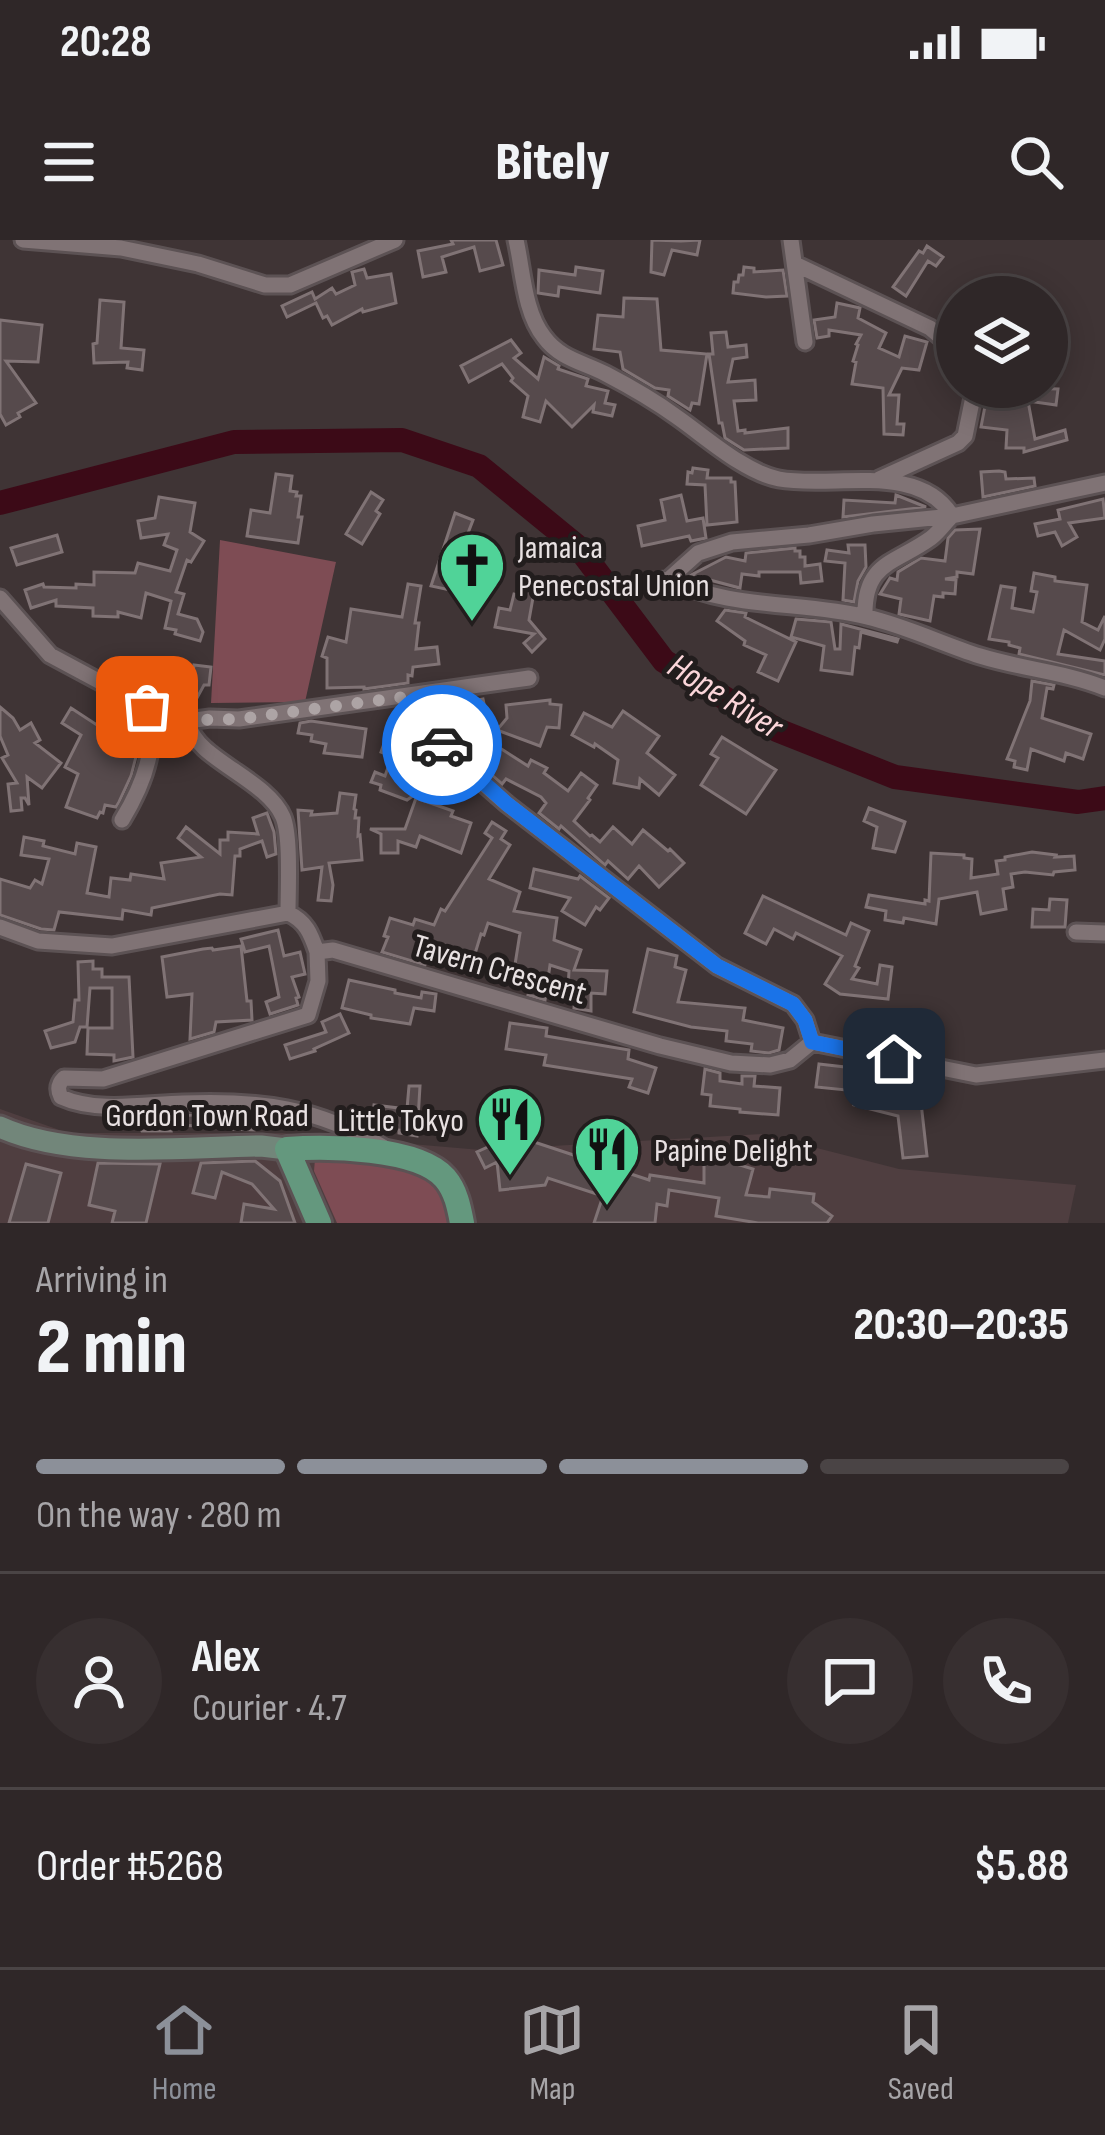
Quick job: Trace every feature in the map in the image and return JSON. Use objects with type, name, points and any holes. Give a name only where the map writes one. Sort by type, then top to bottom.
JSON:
[{"type":"main road","name":"Gordon Town Road","points":[[0,1127],[33,1139],[91,1148],[344,1147],[408,1159]]},
{"type":"main road","points":[[287,1149],[320,1223]]},
{"type":"main road","points":[[408,1159],[435,1169],[450,1182],[462,1223]]},
{"type":"street","points":[[23,240],[121,248],[198,264],[265,285],[290,285],[395,240]]},
{"type":"street","points":[[516,240],[529,303],[542,335],[565,358],[633,389],[732,458],[776,479],[876,480],[927,491],[952,516]]},
{"type":"street","points":[[791,240],[805,342]]},
{"type":"street","points":[[795,264],[936,333]]},
{"type":"street","points":[[876,480],[958,443],[965,436],[971,408]]},
{"type":"street","points":[[1105,483],[952,516],[732,542],[698,553],[664,580],[754,602],[865,616],[976,655],[1105,688]]},
{"type":"street","points":[[865,616],[865,597],[880,567],[933,536],[952,516]]},
{"type":"street","points":[[0,598],[50,655],[189,724]]},
{"type":"street","points":[[189,724],[529,679]]},
{"type":"street","points":[[418,695],[444,749],[507,804],[717,966],[793,1004],[812,1042],[976,1076],[1105,1060]]},
{"type":"street","points":[[122,820],[141,788],[153,724],[147,707]]},
{"type":"street","points":[[189,724],[189,733],[199,744],[260,789],[283,816],[288,913]]},
{"type":"street","points":[[0,927],[38,941],[112,946],[288,913],[299,918],[317,952],[316,997],[308,1015],[103,1079],[64,1078],[58,1092],[66,1100],[90,1104],[221,1102],[311,1112],[408,1159]]},
{"type":"street","points":[[1076,932],[1105,933]]},
{"type":"street","name":"Tavern Crescent","points":[[317,952],[333,950],[731,1063],[790,1060],[812,1042]]},
{"type":"shaded area","points":[[220,540],[336,562],[305,702],[211,703]]},
{"type":"shaded area","points":[[0,1109],[68,1133],[283,1133],[481,1150],[762,1134],[899,1169],[1076,1185],[1068,1223],[0,1223]]},
{"type":"shaded area","points":[[327,1151],[417,1171],[441,1191],[455,1223],[337,1223],[314,1171],[315,1159]]},
{"type":"building","points":[[451,240],[496,240],[503,265],[480,271],[474,247],[442,257],[446,272],[423,277],[418,251],[453,244]]},
{"type":"building","points":[[652,240],[700,240],[697,255],[672,250],[664,275],[651,272]]},
{"type":"building","points":[[927,246],[943,257],[936,266],[928,261],[906,296],[893,287]]},
{"type":"building","points":[[576,267],[603,271],[600,293],[559,287],[558,296],[538,293],[539,270],[575,275]]},
{"type":"building","points":[[744,267],[754,272],[783,270],[787,296],[733,293]]},
{"type":"building","points":[[364,269],[367,278],[391,274],[396,303],[362,309],[332,325],[316,303],[287,317],[282,306],[312,292],[315,299],[332,288],[336,294],[355,285],[352,272]]},
{"type":"building","points":[[624,298],[657,299],[661,350],[707,354],[699,404],[692,403],[690,410],[668,396],[669,390],[655,388],[623,369],[620,352],[594,349],[598,315],[623,317]]},
{"type":"building","points":[[100,300],[124,302],[121,348],[144,350],[142,370],[127,368],[128,362],[94,363]]},
{"type":"building","points":[[837,303],[860,308],[858,318],[886,333],[879,348],[899,357],[905,336],[927,342],[919,370],[902,368],[889,395],[899,395],[897,424],[904,424],[903,435],[884,434],[883,388],[852,384],[861,335],[829,330],[829,336],[817,338],[814,320],[835,317]]},
{"type":"building","points":[[0,320],[42,325],[38,362],[6,361],[36,403],[6,425],[0,414]]},
{"type":"building","points":[[726,332],[728,347],[746,345],[747,357],[733,359],[728,382],[755,380],[756,400],[734,401],[738,431],[788,428],[788,448],[744,450],[725,438],[709,354],[713,354],[711,333]]},
{"type":"building","points":[[511,340],[521,353],[514,358],[538,379],[544,357],[558,369],[588,379],[586,386],[608,391],[605,403],[615,405],[612,416],[593,412],[594,405],[572,427],[546,401],[540,422],[523,417],[528,396],[511,381],[502,364],[469,382],[461,366]]},
{"type":"building","points":[[985,408],[1029,408],[1035,439],[1065,430],[1067,440],[1024,452],[1024,448],[1006,448],[1007,430],[981,427]]},
{"type":"building","points":[[693,468],[708,470],[707,478],[735,482],[737,522],[707,525],[705,485],[687,484]]},
{"type":"building","points":[[981,472],[1005,472],[1006,479],[1034,478],[1035,486],[983,497]]},
{"type":"building","points":[[276,474],[292,476],[290,491],[301,496],[298,543],[247,536],[251,510],[270,513]]},
{"type":"building","points":[[371,492],[383,500],[362,544],[346,534]]},
{"type":"building","points":[[681,495],[687,521],[703,518],[706,538],[691,541],[689,536],[642,546],[638,526],[665,520],[661,500]]},
{"type":"building","points":[[896,495],[926,507],[843,517],[844,500],[895,503]]},
{"type":"building","points":[[159,497],[195,503],[190,532],[204,541],[191,562],[187,560],[176,592],[184,594],[178,614],[197,619],[203,632],[200,641],[165,628],[171,601],[146,593],[141,618],[118,612],[118,617],[93,616],[93,608],[56,606],[56,600],[31,608],[25,590],[43,584],[94,585],[94,572],[135,573],[138,563],[170,571],[177,550],[164,545],[168,534],[141,538],[138,521],[155,518]]},
{"type":"building","points":[[1103,499],[1105,518],[1069,523],[1077,537],[1062,546],[1055,532],[1038,536],[1035,524],[1060,519],[1058,510]]},
{"type":"building","points":[[455,513],[473,520],[450,590],[431,586]]},
{"type":"building","points":[[980,529],[973,574],[957,572],[957,577],[945,579],[956,580],[955,594],[934,596],[930,621],[899,614],[901,599],[880,594],[890,578],[897,580],[898,572],[921,558],[945,561],[948,538],[955,530]]},
{"type":"building","points":[[57,535],[62,552],[17,565],[11,548]]},
{"type":"building","points":[[848,545],[865,545],[866,567],[854,602],[843,600],[845,563],[825,561],[827,550],[849,553]]},
{"type":"building","points":[[795,548],[805,557],[805,566],[820,564],[822,581],[801,583],[800,572],[759,572],[759,576],[742,574],[740,588],[691,575],[726,557],[745,561],[746,553]]},
{"type":"building","points":[[1034,573],[1087,585],[1082,622],[1098,630],[1105,616],[1105,639],[1100,650],[1064,630],[1058,654],[1105,661],[1105,675],[1019,654],[1020,648],[1009,642],[989,639],[1001,586],[1015,588],[1012,608],[1033,612]]},
{"type":"building","points":[[408,584],[421,586],[416,649],[437,647],[439,664],[413,667],[408,683],[327,688],[327,658],[322,656],[328,637],[346,642],[351,609],[402,617]]},
{"type":"building","points":[[523,590],[534,592],[529,620],[545,639],[532,652],[524,643],[534,634],[495,627],[499,608],[510,610],[514,594],[522,596]]},
{"type":"building","points":[[725,610],[746,613],[745,617],[796,642],[778,681],[758,672],[766,655],[744,645],[745,641],[717,621]]},
{"type":"building","points":[[796,619],[831,622],[835,649],[840,649],[841,624],[898,639],[861,632],[852,674],[821,670],[824,646],[791,637]]},
{"type":"building","points":[[194,665],[211,667],[209,685],[204,685],[191,709],[164,701],[167,694],[163,693],[176,672],[192,682]]},
{"type":"building","points":[[1032,681],[1054,685],[1047,688],[1042,718],[1091,734],[1083,759],[1066,753],[1064,761],[1031,749],[1027,770],[1014,767],[1015,761],[1007,759],[1030,701]]},
{"type":"building","points":[[483,699],[489,727],[458,716],[456,720],[480,736],[458,746],[443,707]]},
{"type":"building","points":[[550,700],[550,704],[561,705],[559,728],[547,727],[540,746],[497,730],[507,718],[506,705]]},
{"type":"building","points":[[0,707],[20,730],[31,723],[40,740],[35,743],[61,763],[42,788],[27,777],[29,805],[21,798],[22,810],[11,811],[8,784],[17,783],[2,758],[8,755],[0,736]]},
{"type":"building","points":[[71,708],[100,727],[105,712],[120,717],[114,734],[139,745],[119,802],[116,807],[105,805],[97,818],[66,807],[78,774],[65,767],[81,735],[62,723]]},
{"type":"building","points":[[623,711],[659,736],[647,753],[675,775],[659,795],[640,779],[639,788],[614,783],[618,760],[572,735],[584,713],[612,727]]},
{"type":"building","points":[[300,723],[366,729],[362,757],[324,753],[326,744],[298,733]]},
{"type":"building","points":[[722,737],[776,770],[746,814],[701,785],[718,758],[711,754]]},
{"type":"building","points":[[386,738],[432,752],[445,766],[438,771],[442,776],[407,800],[380,790],[381,785],[371,782],[375,772],[385,776],[392,756],[381,752]]},
{"type":"building","points":[[489,741],[528,766],[531,760],[547,768],[544,773],[568,791],[581,773],[597,785],[574,821],[590,836],[600,842],[613,827],[632,844],[643,830],[684,863],[659,887],[639,866],[628,879],[608,861],[605,865],[539,813],[546,803],[541,797],[506,779],[502,784],[477,762]]},
{"type":"building","points":[[340,793],[356,795],[362,860],[329,863],[331,901],[318,900],[322,867],[302,870],[298,810],[312,811],[311,815],[337,813]]},
{"type":"building","points":[[416,798],[471,823],[461,853],[420,836],[416,847],[398,841],[398,853],[381,853],[381,834],[370,829],[405,829]]},
{"type":"building","points":[[869,808],[905,822],[895,852],[873,848],[877,827],[864,821]]},
{"type":"building","points":[[267,813],[276,854],[267,857],[262,841],[240,849],[240,856],[235,856],[232,895],[152,908],[151,915],[123,910],[122,919],[59,912],[54,930],[0,915],[0,879],[30,888],[35,880],[42,884],[49,859],[21,855],[24,837],[75,854],[77,843],[96,847],[87,893],[109,897],[111,878],[130,880],[131,874],[164,879],[161,863],[201,857],[178,838],[186,827],[220,854],[220,840],[228,840],[228,832],[258,834],[253,818]]},
{"type":"building","points":[[492,822],[506,831],[501,839],[510,845],[489,879],[520,892],[514,911],[557,918],[554,940],[581,950],[574,970],[607,971],[605,994],[591,993],[591,1011],[574,1008],[569,971],[550,965],[545,1000],[528,995],[531,973],[514,971],[520,933],[488,923],[474,957],[433,944],[425,965],[382,952],[390,918],[434,925],[492,838],[485,833]]},
{"type":"building","points":[[1032,852],[1074,856],[1075,870],[1053,875],[1011,874],[1013,887],[1003,889],[1006,909],[981,914],[977,892],[939,899],[936,924],[885,920],[886,911],[866,907],[869,895],[929,901],[931,853],[972,859],[971,878],[998,874],[996,861]]},
{"type":"building","points":[[534,869],[580,876],[609,898],[600,910],[596,907],[585,925],[562,911],[570,898],[530,888]]},
{"type":"building","points":[[763,896],[846,935],[851,923],[869,931],[852,979],[877,984],[880,965],[892,967],[888,999],[840,994],[825,984],[842,956],[796,933],[793,939],[774,929],[766,944],[745,933]]},
{"type":"building","points":[[1050,899],[1067,900],[1065,927],[1032,927],[1033,909],[1049,910]]},
{"type":"building","points":[[278,930],[284,956],[300,952],[305,974],[292,977],[298,1005],[270,1014],[266,1002],[279,997],[269,946],[245,952],[241,939]]},
{"type":"building","points":[[241,946],[252,1020],[216,1022],[214,1032],[190,1039],[192,994],[167,997],[162,957]]},
{"type":"building","points":[[648,949],[677,956],[675,967],[686,970],[678,1002],[745,1008],[743,1020],[783,1028],[779,1050],[751,1051],[752,1044],[726,1041],[727,1031],[634,1012]]},
{"type":"building","points":[[93,961],[93,969],[102,969],[102,977],[129,977],[133,1057],[114,1061],[114,1055],[87,1054],[88,1028],[112,1028],[112,988],[90,988],[87,1027],[80,1027],[75,1042],[51,1048],[45,1031],[73,1022],[75,1000],[79,1000],[78,962]]},
{"type":"building","points":[[349,980],[421,998],[422,992],[436,994],[434,1011],[414,1008],[410,1024],[342,1008]]},
{"type":"building","points":[[340,1014],[349,1033],[290,1059],[285,1045],[326,1032],[322,1022]]},
{"type":"building","points":[[510,1023],[547,1028],[546,1036],[629,1050],[628,1059],[656,1068],[648,1093],[629,1087],[632,1079],[544,1065],[546,1055],[506,1049]]},
{"type":"building","points":[[819,1064],[877,1069],[872,1090],[896,1096],[894,1079],[918,1076],[927,1156],[903,1158],[898,1116],[854,1105],[857,1091],[816,1087]]},
{"type":"building","points":[[705,1069],[720,1073],[720,1081],[742,1084],[742,1076],[755,1076],[754,1086],[780,1088],[778,1115],[710,1106],[711,1095],[702,1094]]},
{"type":"building","points":[[409,1086],[420,1086],[417,1136],[371,1126],[374,1105],[407,1109]]},
{"type":"building","points":[[261,1117],[261,1125],[254,1125],[254,1130],[229,1129],[229,1125],[142,1131],[140,1125],[140,1118]]},
{"type":"building","points":[[522,1138],[649,1180],[650,1175],[704,1183],[704,1153],[736,1154],[736,1164],[753,1169],[746,1195],[769,1197],[770,1189],[814,1194],[813,1202],[832,1216],[827,1223],[758,1223],[716,1216],[719,1198],[669,1190],[667,1206],[657,1204],[655,1223],[594,1223],[603,1196],[548,1178],[545,1185],[500,1190],[497,1162],[485,1168],[477,1152],[501,1141],[513,1164]]},
{"type":"building","points":[[255,1161],[280,1181],[295,1223],[241,1223],[244,1204],[274,1209],[252,1184],[222,1172],[215,1198],[193,1193],[201,1163]]},
{"type":"building","points":[[98,1163],[160,1164],[146,1223],[112,1223],[115,1211],[89,1205]]},
{"type":"building","points":[[26,1164],[61,1173],[48,1223],[9,1223]]},
{"type":"waterway","name":"Hope River","points":[[0,503],[234,442],[402,440],[479,466],[578,547],[664,661],[777,730],[895,777],[1078,802],[1105,798]]},
{"type":"way so far","points":[[147,707],[189,724],[418,695],[442,745]]},
{"type":"place","name":"Jamaica Penecostal Union","points":[[472,624]]},
{"type":"place","name":"Little Tokyo","points":[[510,1178]]},
{"type":"place","name":"Papine Delight","points":[[607,1208]]},
{"type":"route","points":[[442,745],[507,804],[717,966],[793,1004],[812,1042],[894,1059]]}]
